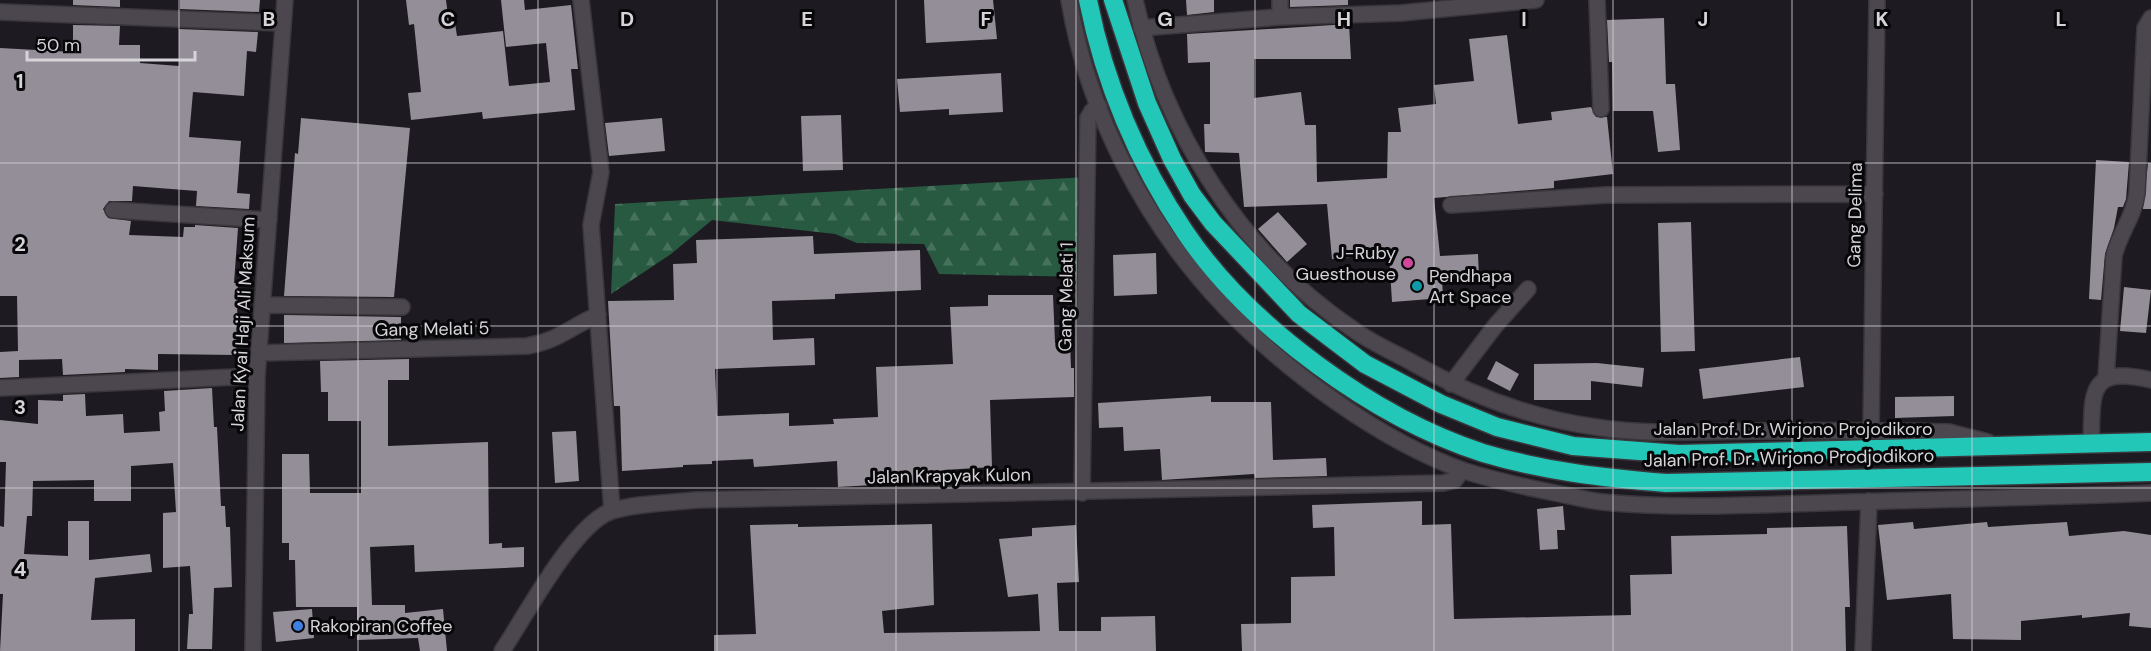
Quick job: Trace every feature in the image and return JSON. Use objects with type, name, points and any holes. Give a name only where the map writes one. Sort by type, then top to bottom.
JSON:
[{"type":"highway","name":"Jalan Prof. Dr. Wirjono Prodjodikoro","points":[[1088,0],[1098,50],[1114,94],[1146,165],[1186,234],[1274,331],[1333,376],[1371,401],[1435,434],[1483,453],[1548,469],[1600,478],[1666,483],[2151,472]]},
{"type":"highway","name":"Jalan Prof. Dr. Wirjono Projodikoro","points":[[1113,0],[1148,103],[1172,159],[1192,195],[1251,265],[1299,314],[1365,364],[1404,386],[1497,427],[1573,446],[1679,454],[2151,442]]},
{"type":"street","name":"Jalan Kyai Haji Ali Maksum","points":[[253,651],[257,376],[285,0]]},
{"type":"street","points":[[581,0],[601,172],[591,225],[612,511]]},
{"type":"street","points":[[1069,0],[1088,82],[1133,182],[1164,235],[1196,277],[1253,337],[1328,396],[1423,452],[1462,470],[1499,481],[1599,502],[1684,507],[2151,493]]},
{"type":"street","points":[[1136,0],[1141,28],[1167,100],[1219,195],[1244,228],[1281,267],[1355,331],[1451,384],[1493,402],[1541,417],[1597,428],[1668,432],[1870,430],[1949,432],[2004,447]]},
{"type":"street","points":[[1280,0],[1280,17]]},
{"type":"street","points":[[1141,28],[1280,17],[1401,13],[1536,0]]},
{"type":"street","points":[[1597,0],[1601,109]]},
{"type":"street","name":"Gang Delima","points":[[1870,430],[1878,0]]},
{"type":"street","points":[[0,12],[282,23]]},
{"type":"street","points":[[2106,378],[2114,256],[2118,242],[2135,211],[2145,28],[2151,18]]},
{"type":"street","name":"Gang Melati 1","points":[[1082,493],[1088,118],[1099,106]]},
{"type":"street","points":[[1451,205],[1606,195],[1875,194]]},
{"type":"street","points":[[113,210],[268,220]]},
{"type":"street","points":[[1451,384],[1495,326],[1528,289]]},
{"type":"street","points":[[262,304],[402,307]]},
{"type":"street","name":"Gang Melati 5","points":[[259,353],[527,346],[560,338],[577,324],[598,315]]},
{"type":"street","points":[[0,388],[257,376]]},
{"type":"street","points":[[2091,444],[2091,401],[2094,390],[2106,378],[2130,376],[2151,380]]},
{"type":"street","name":"Jalan Krapyak Kulon","points":[[502,651],[576,539],[592,521],[612,511],[695,500],[1443,483],[1455,480],[1462,470]]},
{"type":"street","points":[[1863,651],[1869,501]]},
{"type":"green space","points":[[1087,177],[1084,277],[939,274],[924,244],[857,243],[835,234],[712,220],[671,254],[611,294],[615,204]]},
{"type":"building","points":[[73,0],[120,0],[120,7],[73,5]]},
{"type":"building","points":[[180,0],[260,0],[259,12],[180,9]]},
{"type":"building","points":[[406,0],[446,0],[449,24],[455,23],[457,36],[503,31],[509,86],[550,82],[546,43],[506,47],[501,0],[524,0],[525,10],[571,5],[578,69],[571,69],[575,110],[483,119],[482,112],[411,120],[408,93],[421,92],[414,24],[409,25]]},
{"type":"building","points":[[924,0],[993,0],[997,39],[926,43]]},
{"type":"building","points":[[1186,0],[1214,0],[1214,12],[1187,15]]},
{"type":"building","points":[[1290,0],[1348,0],[1348,5],[1290,7]]},
{"type":"building","points":[[1664,18],[1666,84],[1675,84],[1680,150],[1658,152],[1653,111],[1613,111],[1612,62],[1609,62],[1607,20]]},
{"type":"building","points":[[1349,24],[1351,59],[1254,59],[1254,98],[1301,92],[1305,125],[1316,125],[1317,182],[1387,178],[1388,132],[1401,132],[1398,108],[1436,104],[1434,85],[1474,81],[1469,39],[1507,35],[1518,124],[1552,120],[1551,112],[1591,107],[1596,117],[1607,117],[1613,174],[1554,181],[1554,188],[1434,198],[1440,256],[1478,254],[1479,276],[1442,278],[1443,298],[1392,302],[1389,253],[1332,259],[1327,204],[1244,207],[1239,153],[1205,152],[1204,124],[1210,124],[1210,62],[1188,63],[1187,34]]},
{"type":"building","points":[[73,25],[120,26],[119,45],[140,45],[140,63],[179,66],[179,29],[258,32],[256,52],[247,51],[244,96],[193,92],[189,137],[241,141],[237,193],[250,194],[249,209],[196,206],[197,191],[133,186],[132,201],[109,201],[103,209],[108,218],[131,221],[129,235],[183,237],[184,227],[195,227],[195,225],[238,228],[234,283],[238,283],[236,355],[158,354],[158,370],[125,369],[125,372],[63,375],[62,359],[19,360],[19,377],[0,378],[0,352],[18,351],[17,296],[0,296],[0,48],[73,52]]},
{"type":"building","points":[[1001,73],[1003,112],[949,115],[949,109],[900,112],[897,79]]},
{"type":"building","points":[[841,115],[843,170],[803,171],[801,116]]},
{"type":"building","points":[[301,118],[410,128],[394,297],[284,296],[295,153],[298,154]]},
{"type":"building","points":[[662,118],[665,151],[609,156],[605,123]]},
{"type":"building","points":[[2096,160],[2129,162],[2126,199],[2123,207],[2118,207],[2105,254],[2101,300],[2089,299]]},
{"type":"building","points":[[2148,163],[2151,163],[2151,209],[2143,209]]},
{"type":"building","points":[[1278,212],[1307,244],[1287,262],[1258,229]]},
{"type":"building","points":[[1691,222],[1695,351],[1661,352],[1658,223]]},
{"type":"building","points":[[813,236],[814,254],[920,250],[921,290],[835,294],[835,299],[772,301],[773,340],[814,338],[815,365],[715,369],[717,416],[789,413],[789,426],[834,424],[833,419],[878,417],[876,367],[953,364],[950,307],[988,306],[988,295],[1053,295],[1055,343],[1070,342],[1071,368],[1074,368],[1074,397],[990,400],[992,467],[944,470],[944,481],[838,487],[837,461],[754,467],[753,459],[622,471],[620,406],[614,406],[608,301],[674,300],[673,264],[697,263],[696,240]]},
{"type":"building","points":[[1156,253],[1157,294],[1114,296],[1113,255]]},
{"type":"building","points":[[2124,287],[2151,290],[2146,333],[2120,331]]},
{"type":"building","points":[[284,315],[401,317],[401,340],[284,343]]},
{"type":"building","points":[[1800,357],[1804,387],[1703,399],[1699,369]]},
{"type":"building","points":[[409,359],[409,380],[388,380],[388,446],[488,442],[489,544],[502,543],[502,548],[524,547],[524,567],[415,572],[414,545],[370,547],[372,605],[405,605],[405,613],[443,609],[447,651],[420,651],[418,638],[357,640],[357,607],[296,607],[295,560],[289,560],[289,543],[282,543],[282,454],[309,454],[310,493],[361,493],[361,421],[328,421],[328,392],[321,392],[320,361]]},
{"type":"building","points":[[1496,361],[1519,374],[1510,391],[1487,379]]},
{"type":"building","points":[[1597,363],[1644,368],[1642,387],[1591,381],[1591,400],[1534,400],[1534,364]]},
{"type":"building","points":[[212,388],[214,427],[217,427],[221,506],[225,506],[226,527],[230,527],[232,587],[214,588],[212,649],[187,649],[189,614],[193,614],[190,566],[163,568],[163,513],[176,512],[173,463],[131,466],[131,501],[94,501],[94,480],[33,481],[32,516],[27,516],[24,554],[68,556],[68,521],[89,521],[89,560],[150,554],[152,572],[95,578],[91,620],[135,619],[135,651],[0,651],[3,594],[0,594],[0,526],[4,527],[6,462],[0,462],[0,420],[38,424],[38,400],[63,401],[63,395],[85,394],[86,416],[123,414],[124,433],[160,431],[159,412],[165,411],[164,391]]},
{"type":"building","points":[[1211,396],[1211,402],[1271,402],[1273,460],[1326,458],[1327,476],[1255,478],[1254,474],[1162,480],[1160,449],[1124,451],[1123,427],[1099,428],[1098,403]]},
{"type":"building","points":[[1954,396],[1954,416],[1895,418],[1895,397]]},
{"type":"building","points":[[576,431],[579,481],[555,483],[552,432]]},
{"type":"building","points":[[1422,501],[1422,525],[1451,524],[1454,619],[1631,615],[1630,575],[1672,574],[1671,536],[1767,534],[1767,528],[1847,526],[1850,607],[1845,607],[1846,651],[1242,651],[1241,624],[1291,623],[1291,577],[1335,576],[1334,527],[1313,528],[1312,505]]},
{"type":"building","points":[[1563,506],[1565,530],[1557,530],[1558,549],[1540,550],[1537,509]]},
{"type":"building","points":[[1913,522],[1914,529],[1987,522],[1988,527],[2067,522],[2069,536],[2124,531],[2151,535],[2151,628],[2129,626],[2130,613],[2082,618],[2082,615],[2021,621],[2021,640],[1953,639],[1951,594],[1887,600],[1878,525]]},
{"type":"building","points":[[798,524],[798,527],[932,524],[934,605],[882,611],[884,633],[1040,631],[1038,594],[1008,597],[999,539],[1032,536],[1032,528],[1076,525],[1079,582],[1057,583],[1059,631],[1101,631],[1101,617],[1155,616],[1156,651],[714,651],[714,635],[756,634],[750,525]]},
{"type":"building","points":[[312,609],[314,638],[276,642],[273,612]]},
{"type":"place","name":"J-Ruby Guesthouse","points":[[1408,263]]},
{"type":"place","name":"Pendhapa Art Space","points":[[1417,286]]},
{"type":"place","name":"Rakopiran Coffee","points":[[298,626]]}]
